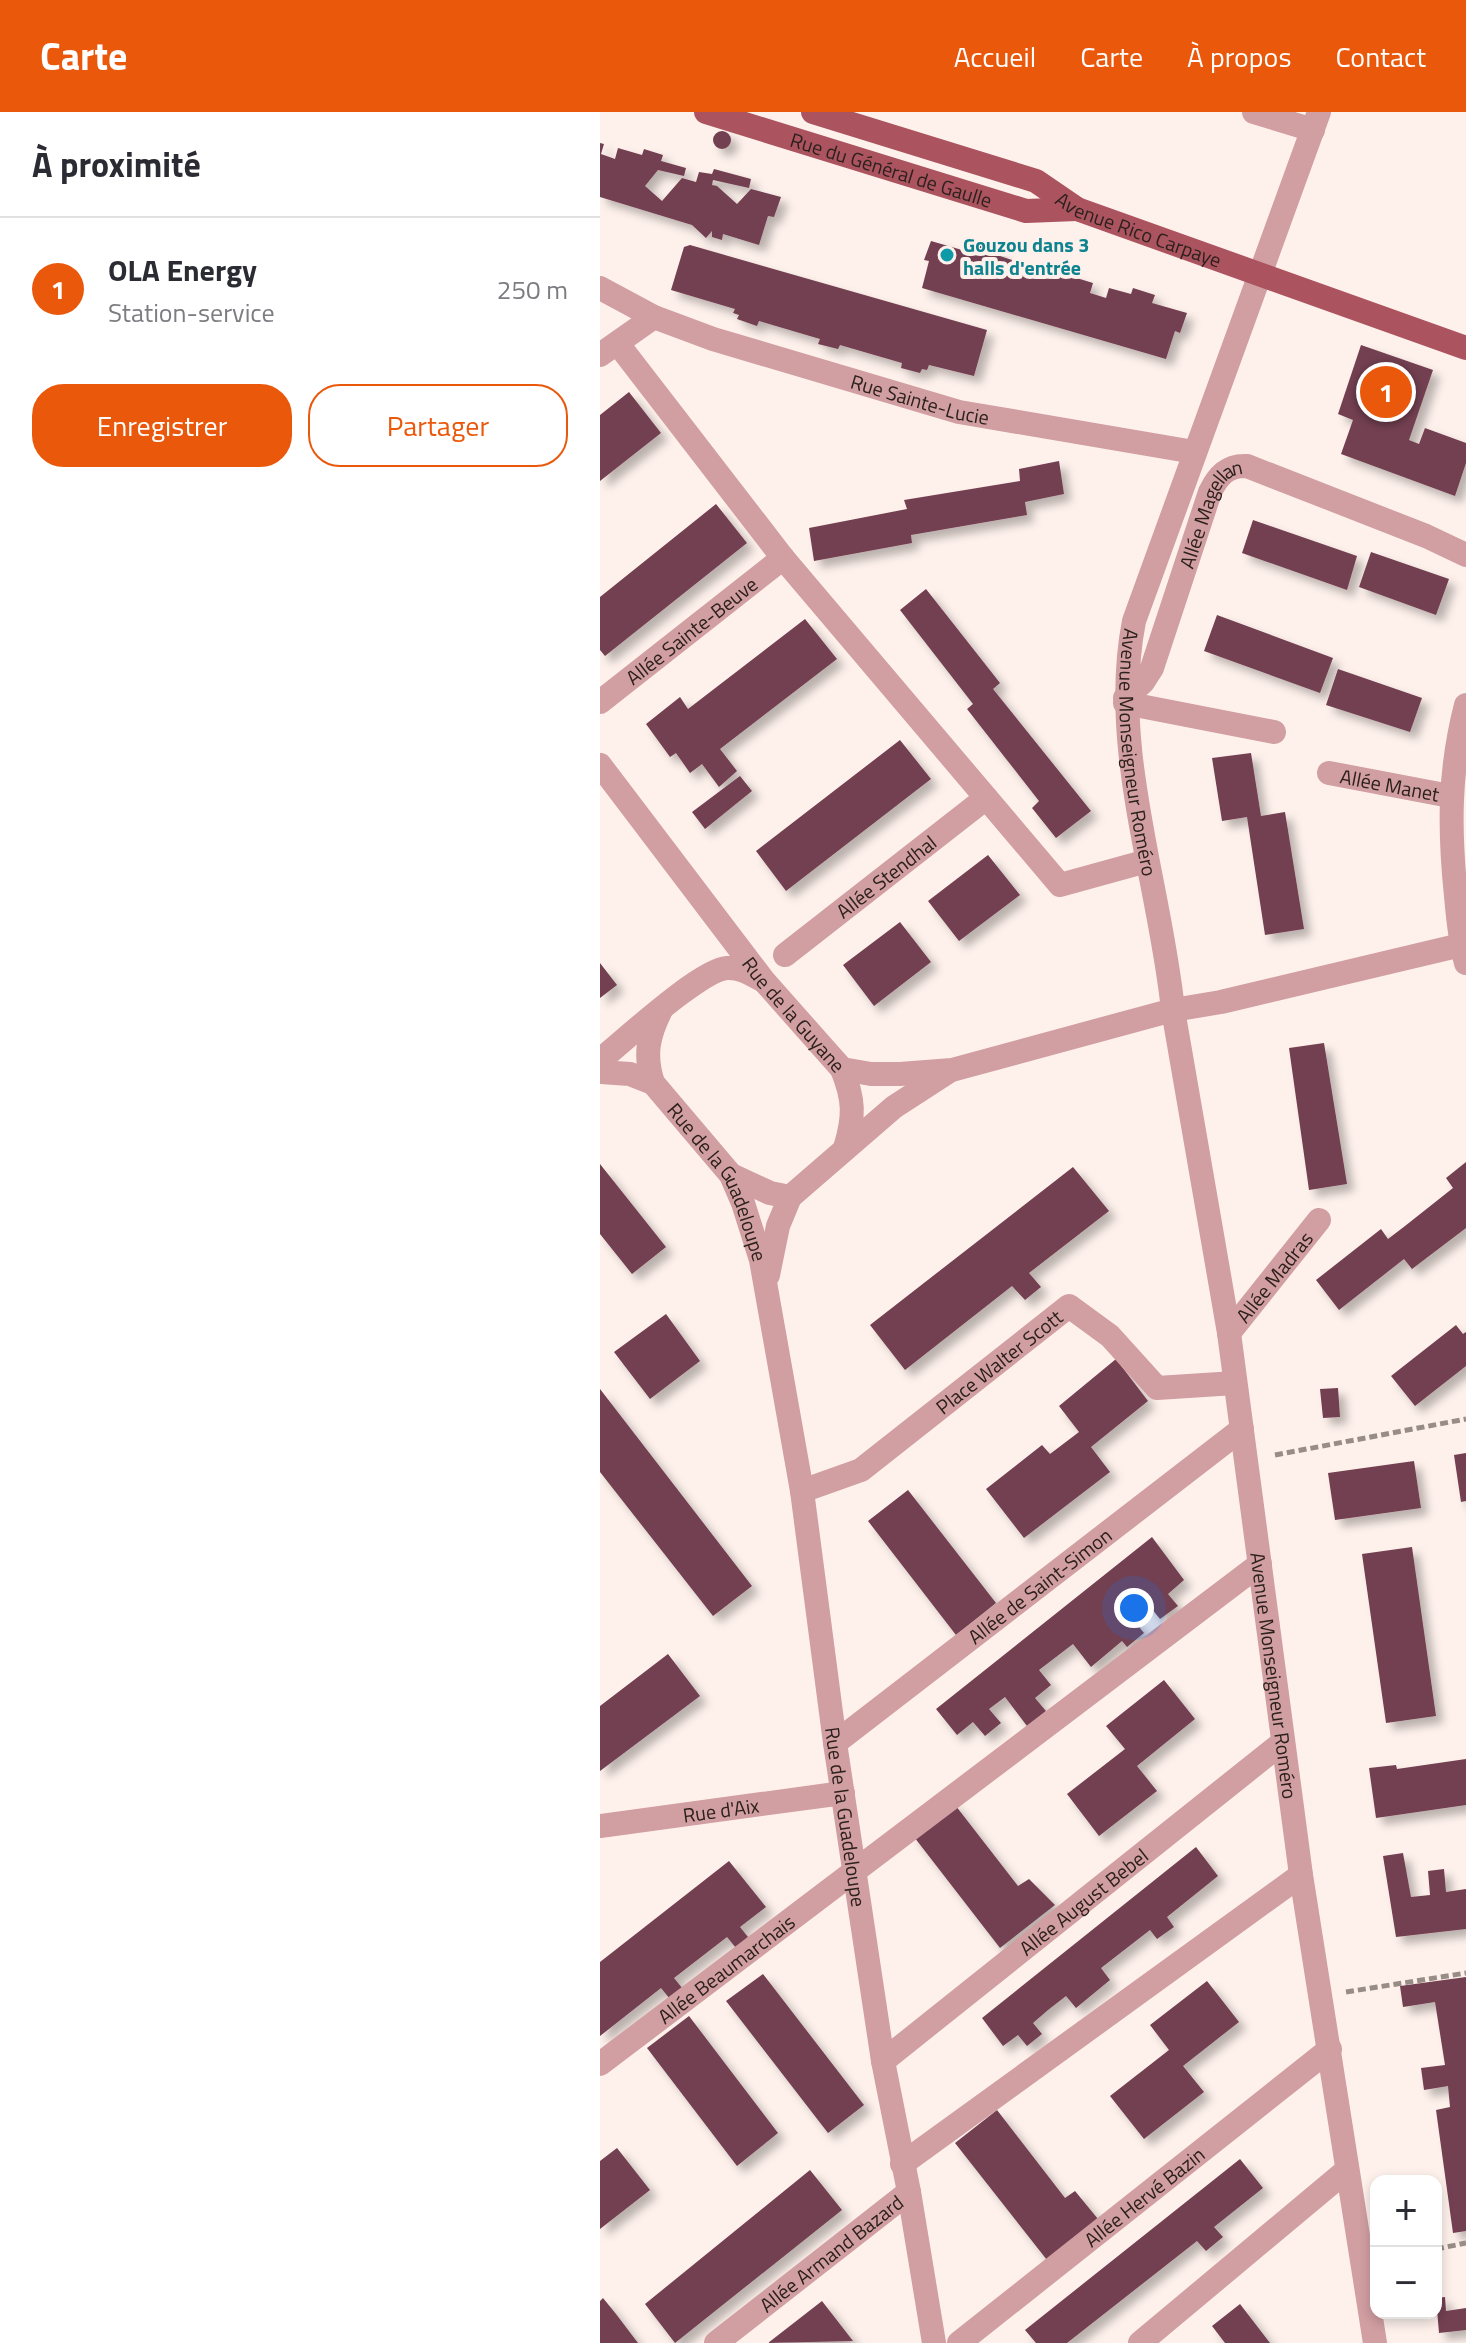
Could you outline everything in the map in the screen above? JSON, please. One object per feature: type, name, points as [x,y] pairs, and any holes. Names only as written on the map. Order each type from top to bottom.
[{"type":"main road","name":"Rue du Général de Gaulle","points":[[706,112],[1026,211],[1077,209]]},
{"type":"main road","name":"Avenue Rico Carpaye","points":[[813,112],[1036,181],[1077,209],[1466,348]]},
{"type":"street","points":[[1254,112],[1316,121]]},
{"type":"street","name":"Avenue Monseigneur Roméro","points":[[1316,121],[1134,621],[1127,653],[1125,701],[1147,861],[1168,964],[1173,1010],[1229,1333],[1301,1875],[1375,2343]]},
{"type":"street","name":"Rue Sainte-Lucie","points":[[600,288],[654,317],[713,339],[959,412],[1194,452]]},
{"type":"street","points":[[654,317],[609,350],[1060,885],[1147,861]]},
{"type":"street","name":"Allée Magellan","points":[[1125,701],[1152,668],[1210,492],[1220,474],[1231,468],[1247,466],[1426,536],[1466,555]]},
{"type":"street","name":"Allée Sainte-Beuve","points":[[600,702],[783,558]]},
{"type":"street","points":[[1125,701],[1274,732]]},
{"type":"street","points":[[1173,1010],[1463,954],[1453,866],[1450,796],[1466,705]]},
{"type":"street","name":"Rue de la Guyane","points":[[600,765],[764,981],[842,1069],[871,1074],[952,1070],[1173,1010]]},
{"type":"street","name":"Allée Manet","points":[[1329,773],[1450,796]]},
{"type":"street","name":"Allée Stendhal","points":[[785,955],[986,798]]},
{"type":"street","points":[[600,1060],[686,989],[715,971],[738,969],[764,981]]},
{"type":"street","points":[[653,1083],[647,1050],[650,1033],[661,1010]]},
{"type":"street","points":[[842,1069],[852,1093],[853,1112],[845,1148]]},
{"type":"street","name":"Rue de la Guadeloupe","points":[[766,1289],[778,1226],[790,1197],[894,1107],[952,1070]]},
{"type":"street","points":[[600,1072],[630,1074],[653,1083]]},
{"type":"street","name":"Rue de la Guadeloupe","points":[[653,1083],[731,1175],[753,1231],[766,1289],[802,1491],[835,1743],[883,2061],[934,2343]]},
{"type":"street","points":[[731,1175],[770,1193],[790,1197]]},
{"type":"street","name":"Allée Madras","points":[[1229,1333],[1319,1220]]},
{"type":"street","name":"Place Walter Scott","points":[[802,1491],[861,1470],[1069,1306],[1110,1336],[1157,1388],[1235,1383]]},
{"type":"street","name":"Allée de Saint-Simon","points":[[835,1743],[1242,1429]]},
{"type":"street","name":"Allée Beaumarchais","points":[[600,2064],[1260,1564]]},
{"type":"street","name":"Allée August Bebel","points":[[883,2061],[1283,1742]]},
{"type":"street","name":"Rue d'Aix","points":[[600,1826],[843,1793]]},
{"type":"street","points":[[902,2164],[1301,1875]]},
{"type":"street","name":"Allée Hervé Bazin","points":[[959,2343],[1330,2049]]},
{"type":"street","points":[[1140,2343],[1347,2170]]},
{"type":"street","name":"Allée Armand Bazard","points":[[716,2343],[909,2192]]},
{"type":"path","points":[[1246,1461],[1466,1419]]},
{"type":"path","points":[[1322,1996],[1466,1973]]},
{"type":"path","points":[[1442,2248],[1466,2243]]},
{"type":"building","points":[[722,131],[731,140],[722,149],[713,140]]},
{"type":"building","points":[[600,143],[604,144],[601,154],[615,159],[618,148],[642,155],[644,149],[663,155],[661,161],[686,168],[684,176],[658,170],[645,186],[662,201],[682,178],[696,182],[699,172],[712,174],[714,169],[751,179],[749,188],[713,180],[712,185],[737,204],[751,189],[781,197],[774,217],[768,216],[759,245],[723,234],[722,240],[712,237],[712,231],[706,238],[692,225],[600,197]]},
{"type":"building","points":[[931,241],[962,250],[965,241],[1001,252],[1000,256],[1012,260],[1008,272],[1021,275],[1024,263],[1050,270],[1052,265],[1072,271],[1070,276],[1093,283],[1090,293],[1106,298],[1109,288],[1131,294],[1133,288],[1155,295],[1152,303],[1187,313],[1180,333],[1175,331],[1166,359],[922,288],[929,261],[924,260]]},
{"type":"building","points":[[690,245],[987,330],[974,376],[929,365],[927,370],[922,369],[920,373],[901,368],[902,363],[840,345],[838,349],[818,344],[820,339],[759,321],[757,326],[737,319],[739,315],[733,313],[735,309],[671,290],[684,247]]},
{"type":"building","points":[[1361,345],[1433,370],[1409,440],[1419,444],[1425,428],[1466,443],[1466,463],[1455,496],[1341,454],[1353,420],[1338,414]]},
{"type":"building","points":[[629,392],[661,433],[600,481],[600,415]]},
{"type":"building","points":[[1059,461],[1064,494],[1025,502],[1027,515],[911,535],[912,543],[814,561],[809,528],[907,509],[904,500],[1020,481],[1019,469]]},
{"type":"building","points":[[716,504],[747,543],[605,656],[600,650],[600,597]]},
{"type":"building","points":[[1253,520],[1357,556],[1347,590],[1242,553]]},
{"type":"building","points":[[1371,552],[1449,579],[1436,615],[1359,587]]},
{"type":"building","points":[[926,589],[1000,683],[993,689],[1091,811],[1056,838],[1032,808],[1039,801],[967,709],[973,704],[900,610]]},
{"type":"building","points":[[1217,615],[1333,658],[1320,693],[1204,651]]},
{"type":"building","points":[[805,619],[837,659],[720,749],[737,771],[719,787],[702,764],[690,773],[676,753],[670,757],[646,724],[680,697],[688,709]]},
{"type":"building","points":[[1338,669],[1422,698],[1410,732],[1326,705]]},
{"type":"building","points":[[900,740],[931,779],[786,891],[756,851]]},
{"type":"building","points":[[1251,753],[1261,816],[1285,812],[1304,929],[1265,935],[1247,817],[1222,821],[1212,758]]},
{"type":"building","points":[[740,776],[752,791],[705,829],[692,812]]},
{"type":"building","points":[[988,855],[1020,895],[959,941],[928,901]]},
{"type":"building","points":[[900,922],[931,962],[874,1006],[843,965]]},
{"type":"building","points":[[600,963],[617,985],[600,998]]},
{"type":"building","points":[[1324,1043],[1347,1184],[1309,1190],[1289,1048]]},
{"type":"building","points":[[1466,1162],[1466,1228],[1412,1269],[1404,1259],[1339,1310],[1316,1280],[1381,1229],[1388,1239],[1405,1226],[1453,1188],[1446,1178]]},
{"type":"building","points":[[600,1164],[666,1247],[632,1274],[600,1234]]},
{"type":"building","points":[[1073,1167],[1109,1211],[1029,1273],[1041,1287],[1025,1300],[1012,1286],[905,1370],[870,1325]]},
{"type":"building","points":[[666,1314],[700,1361],[650,1399],[614,1352]]},
{"type":"building","points":[[1456,1325],[1463,1334],[1466,1332],[1466,1366],[1415,1406],[1391,1376]]},
{"type":"building","points":[[1116,1359],[1148,1401],[1091,1447],[1110,1472],[1024,1538],[986,1489],[1042,1445],[1050,1454],[1079,1432],[1059,1406]]},
{"type":"building","points":[[1338,1388],[1340,1417],[1323,1418],[1320,1389]]},
{"type":"building","points":[[600,1389],[752,1586],[713,1616],[600,1472]]},
{"type":"building","points":[[1466,1453],[1466,1501],[1461,1502],[1454,1455]]},
{"type":"building","points":[[1414,1461],[1421,1508],[1335,1520],[1328,1473]]},
{"type":"building","points":[[908,1490],[996,1603],[956,1635],[868,1521]]},
{"type":"building","points":[[1152,1537],[1184,1580],[1168,1594],[1178,1606],[1160,1619],[1139,1593],[1122,1606],[1144,1633],[1127,1647],[1122,1641],[1091,1667],[1073,1644],[1039,1670],[1051,1685],[1035,1698],[1046,1711],[1027,1726],[1005,1697],[989,1709],[1001,1723],[985,1736],[973,1722],[957,1735],[936,1709]]},
{"type":"building","points":[[1412,1547],[1436,1716],[1386,1723],[1362,1554]]},
{"type":"building","points":[[668,1654],[700,1696],[600,1771],[600,1706]]},
{"type":"building","points":[[1164,1680],[1195,1719],[1137,1766],[1157,1791],[1099,1836],[1067,1794],[1125,1749],[1106,1726]]},
{"type":"building","points":[[1466,1759],[1466,1805],[1376,1818],[1369,1768],[1396,1765],[1397,1769]]},
{"type":"building","points":[[952,1801],[1018,1886],[1029,1879],[1055,1905],[1000,1948],[911,1833]]},
{"type":"building","points":[[1196,1847],[1218,1876],[1167,1917],[1174,1927],[1157,1939],[1150,1930],[1101,1968],[1110,1980],[1076,2008],[1066,1996],[1048,2010],[1033,2023],[1042,2034],[1027,2046],[1018,2035],[1003,2046],[982,2018]]},
{"type":"building","points":[[1403,1853],[1411,1897],[1430,1895],[1428,1871],[1444,1869],[1446,1892],[1466,1889],[1466,1929],[1396,1937],[1383,1856]]},
{"type":"building","points":[[729,1861],[766,1907],[740,1927],[748,1937],[736,1948],[727,1937],[674,1978],[683,1989],[670,1999],[661,1988],[600,2036],[600,1962]]},
{"type":"building","points":[[763,1974],[864,2105],[828,2133],[726,2001]]},
{"type":"building","points":[[1466,1977],[1466,2231],[1453,2233],[1436,2110],[1450,2107],[1448,2086],[1424,2090],[1421,2068],[1445,2065],[1435,2002],[1403,2007],[1400,1986]]},
{"type":"building","points":[[1207,1981],[1239,2022],[1183,2066],[1204,2092],[1144,2139],[1110,2096],[1169,2050],[1150,2025]]},
{"type":"building","points":[[689,2016],[778,2133],[737,2166],[647,2048]]},
{"type":"building","points":[[997,2110],[1065,2198],[1075,2191],[1098,2219],[1047,2260],[955,2143]]},
{"type":"building","points":[[617,2148],[650,2190],[600,2229],[600,2161]]},
{"type":"building","points":[[1240,2159],[1263,2188],[1214,2227],[1223,2237],[1206,2251],[1197,2241],[1067,2343],[1036,2343],[1025,2330]]},
{"type":"building","points":[[810,2170],[842,2210],[675,2343],[645,2304]]},
{"type":"building","points":[[1442,2297],[1445,2297],[1446,2311],[1466,2308],[1466,2330],[1439,2333]]},
{"type":"building","points":[[603,2298],[638,2343],[600,2343],[600,2301]]},
{"type":"building","points":[[822,2301],[853,2341],[768,2343]]},
{"type":"building","points":[[1240,2304],[1270,2343],[1225,2343],[1212,2326]]},
{"type":"place","name":"Gouzou dans 3 halls d'entrée","points":[[947,255]]},
{"type":"place","name":"OLA Energy","points":[[1386,392]]}]
